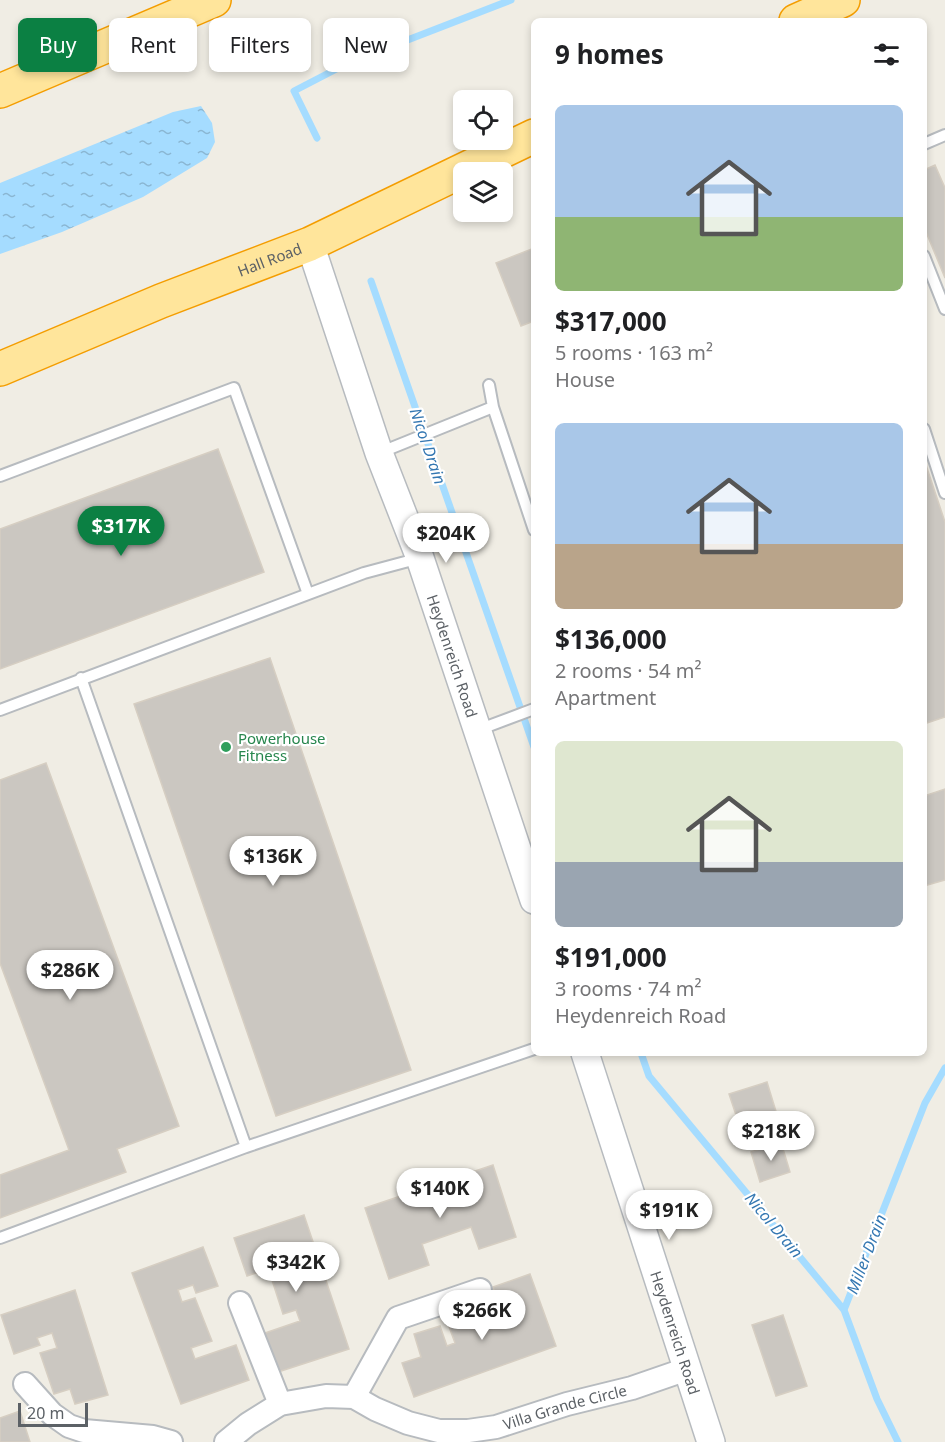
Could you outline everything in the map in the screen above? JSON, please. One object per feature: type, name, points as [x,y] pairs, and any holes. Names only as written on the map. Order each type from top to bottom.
[{"type":"highway","points":[[0,91],[214,0]]},
{"type":"highway","points":[[803,18],[843,0]]},
{"type":"highway","name":"Hall Road","points":[[0,369],[161,301],[310,244],[531,137]]},
{"type":"street","name":"Heydenreich Road","points":[[310,244],[379,453],[420,558],[531,891]]},
{"type":"street","name":"Heydenreich Road","points":[[586,1056],[711,1442]]},
{"type":"street","points":[[354,1397],[398,1318],[480,1290]]},
{"type":"street","points":[[240,1303],[280,1404]]},
{"type":"street","name":"Villa Grande Circle","points":[[226,1442],[248,1424],[280,1404],[326,1396],[354,1397],[439,1436],[496,1427],[567,1404],[632,1388],[687,1369]]},
{"type":"street","points":[[25,1384],[52,1414],[69,1426],[84,1431],[153,1437],[171,1442]]},
{"type":"lane","points":[[927,143],[945,135]]},
{"type":"lane","points":[[927,264],[945,309]]},
{"type":"lane","points":[[489,385],[493,407],[531,521]]},
{"type":"lane","points":[[0,476],[234,388],[308,594]]},
{"type":"lane","points":[[379,453],[493,407]]},
{"type":"lane","points":[[927,438],[945,493]]},
{"type":"lane","points":[[0,710],[364,573],[420,558]]},
{"type":"lane","points":[[81,678],[246,1147]]},
{"type":"lane","points":[[477,730],[531,710]]},
{"type":"lane","points":[[0,1238],[246,1147],[531,1050]]},
{"type":"water","points":[[201,106],[212,123],[215,142],[207,158],[143,197],[62,232],[0,254],[0,183],[173,112]]},
{"type":"building","points":[[935,165],[945,188],[945,278],[927,234],[927,169]]},
{"type":"building","points":[[531,249],[531,322],[521,326],[496,263]]},
{"type":"building","points":[[218,449],[264,572],[0,669],[0,529]]},
{"type":"building","points":[[927,468],[945,522],[945,717],[927,723]]},
{"type":"building","points":[[270,658],[411,1070],[276,1116],[134,704]]},
{"type":"building","points":[[46,763],[179,1126],[117,1149],[126,1172],[0,1218],[0,1175],[69,1150],[0,963],[0,780]]},
{"type":"building","points":[[945,789],[945,880],[927,885],[927,795]]},
{"type":"building","points":[[767,1082],[782,1131],[745,1142],[729,1094]]},
{"type":"building","points":[[781,1142],[790,1172],[760,1182],[751,1152]]},
{"type":"building","points":[[493,1165],[516,1237],[479,1249],[471,1227],[422,1244],[429,1265],[389,1279],[365,1208]]},
{"type":"building","points":[[304,1215],[349,1349],[278,1372],[265,1333],[300,1321],[296,1310],[283,1314],[270,1274],[285,1269],[281,1257],[266,1262],[268,1269],[247,1276],[234,1238]]},
{"type":"building","points":[[203,1247],[218,1286],[196,1293],[193,1285],[178,1290],[182,1302],[195,1298],[212,1341],[191,1348],[195,1359],[236,1345],[249,1380],[181,1404],[132,1273]]},
{"type":"building","points":[[530,1274],[556,1346],[414,1397],[402,1363],[421,1357],[414,1334],[440,1326],[447,1346],[455,1343],[448,1324],[493,1309],[500,1328],[513,1323],[507,1307],[501,1309],[493,1287]]},
{"type":"building","points":[[75,1290],[108,1395],[75,1404],[70,1389],[54,1394],[40,1353],[57,1348],[52,1333],[37,1338],[40,1345],[14,1354],[1,1315]]},
{"type":"building","points":[[783,1315],[807,1386],[776,1396],[752,1325]]},
{"type":"building","points":[[20,1411],[30,1442],[0,1442],[0,1418]]},
{"type":"waterway","points":[[317,138],[294,91],[348,63],[511,0]]},
{"type":"waterway","name":"Nicol Drain","points":[[371,281],[531,738]]},
{"type":"waterway","name":"Nicol Drain","points":[[642,1056],[649,1076],[844,1310],[877,1399],[898,1442]]},
{"type":"waterway","name":"Miller Drain","points":[[844,1310],[925,1103],[945,1068]]},
{"type":"place","name":"Powerhouse Fitness","points":[[226,747]]}]
